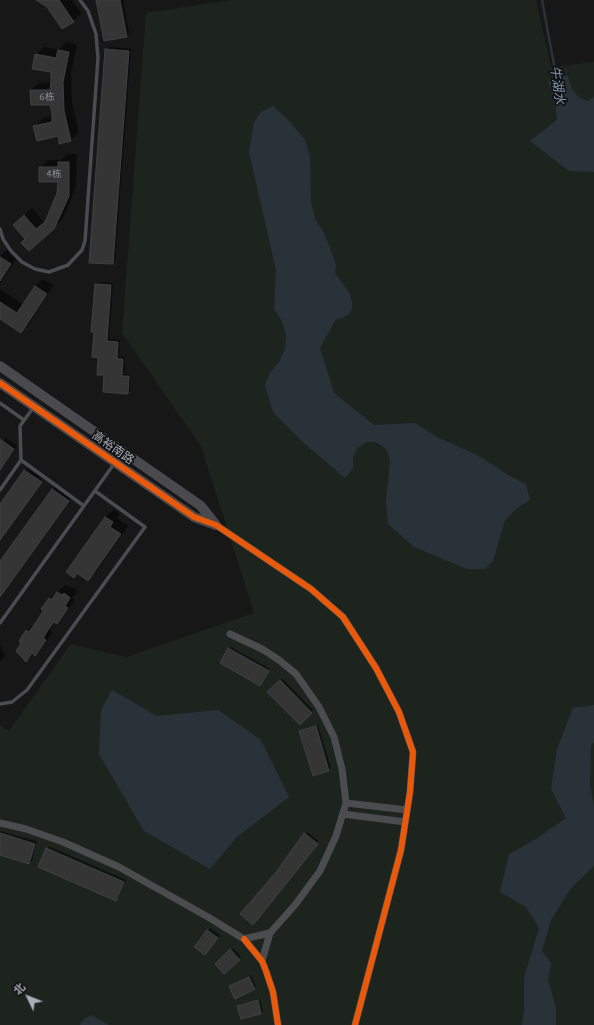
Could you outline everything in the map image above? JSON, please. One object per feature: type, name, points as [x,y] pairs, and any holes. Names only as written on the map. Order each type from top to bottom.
[{"type":"street","name":"高裕南路","points":[[0,366],[201,506],[216,525]]},
{"type":"street","name":"高裕南路","points":[[0,383],[194,517],[216,525]]},
{"type":"street","points":[[216,525],[311,590],[343,617],[376,668],[399,712],[413,752],[401,850],[355,1025]]},
{"type":"street","points":[[230,634],[262,649],[279,660],[296,674],[319,707],[334,737],[342,769],[346,803],[336,836],[320,871],[295,905],[270,933],[262,961]]},
{"type":"street","points":[[346,803],[407,810]]},
{"type":"street","points":[[343,814],[405,822]]},
{"type":"street","points":[[0,823],[26,829],[64,842],[119,867],[208,916],[244,939],[262,961],[273,992],[278,1025]]},
{"type":"street","points":[[244,939],[270,933]]},
{"type":"lane","points":[[0,229],[3,239],[11,252],[22,262],[35,269],[49,272],[68,265],[82,250],[85,240],[98,58],[96,34],[88,11],[80,0]]},
{"type":"lane","points":[[0,403],[24,420]]},
{"type":"lane","points":[[0,490],[21,460],[20,426],[34,406]]},
{"type":"lane","points":[[21,460],[84,506]]},
{"type":"lane","points":[[0,623],[115,463]]},
{"type":"lane","points":[[0,704],[12,702],[27,690],[145,527],[95,491]]},
{"type":"shaded area","points":[[232,0],[536,0],[551,67],[594,62],[594,1025],[0,1025],[0,725],[9,731],[71,644],[126,657],[254,613],[201,446],[122,333],[146,13]]},
{"type":"water","points":[[567,75],[572,89],[579,98],[588,101],[594,97],[594,172],[569,171],[530,141],[557,120],[555,101],[548,81]]},
{"type":"water","points":[[273,106],[290,122],[305,140],[310,156],[311,202],[315,219],[324,233],[331,251],[336,265],[335,273],[350,294],[352,302],[352,309],[348,315],[336,319],[320,348],[334,393],[374,425],[415,423],[437,437],[477,455],[508,475],[526,484],[530,500],[517,508],[505,520],[493,561],[485,569],[467,569],[414,547],[388,524],[386,502],[390,461],[388,452],[383,446],[375,442],[367,442],[357,448],[353,458],[353,468],[345,478],[305,444],[273,412],[265,385],[270,373],[279,362],[285,349],[286,335],[282,321],[274,310],[276,270],[249,152],[254,123],[261,112]]},
{"type":"water","points":[[112,690],[157,716],[218,710],[261,740],[289,797],[237,837],[210,869],[144,831],[99,754],[101,710]]},
{"type":"water","points":[[594,705],[594,742],[591,745],[590,786],[594,806],[594,866],[571,888],[551,920],[542,951],[551,963],[548,980],[556,1008],[556,1025],[522,1025],[524,1011],[524,978],[539,928],[526,907],[500,892],[509,854],[533,841],[566,818],[551,789],[557,749],[573,708]]},
{"type":"water","points":[[92,1015],[108,1025],[80,1025],[84,1019]]},
{"type":"building","points":[[36,0],[59,0],[74,22],[62,29],[47,7]]},
{"type":"building","points":[[96,0],[120,0],[127,37],[104,41]]},
{"type":"building","points":[[105,49],[129,51],[113,264],[89,263]]},
{"type":"building","points":[[58,50],[69,52],[63,82],[64,111],[71,141],[59,144],[58,136],[37,141],[33,126],[52,122],[52,113],[50,105],[31,105],[30,90],[50,90],[51,72],[32,69],[35,54],[56,58]]},
{"type":"building","points":[[58,162],[69,162],[69,196],[54,229],[29,251],[21,243],[25,239],[13,225],[24,215],[36,229],[45,222],[57,193],[58,182],[39,182],[39,167],[58,167]]},
{"type":"building","points":[[0,257],[11,264],[0,281]]},
{"type":"building","points":[[95,284],[111,285],[107,341],[118,342],[117,359],[123,359],[122,376],[129,376],[128,394],[103,392],[104,375],[97,375],[98,358],[92,357],[94,332],[91,332]]},
{"type":"building","points":[[35,286],[47,294],[21,333],[0,319],[0,302],[17,313]]},
{"type":"building","points":[[0,439],[14,449],[0,470]]},
{"type":"building","points":[[24,470],[42,482],[0,540],[0,504]]},
{"type":"building","points":[[52,489],[69,501],[0,597],[0,561]]},
{"type":"building","points":[[105,517],[113,522],[110,527],[121,534],[88,581],[77,573],[74,578],[66,572]]},
{"type":"building","points":[[57,592],[62,595],[64,593],[70,598],[65,606],[68,608],[57,624],[54,622],[48,630],[43,638],[46,640],[35,656],[32,653],[26,662],[16,651],[21,643],[19,641],[26,630],[29,632],[43,611],[41,609],[49,598],[51,600]]},
{"type":"building","points":[[228,648],[269,671],[260,686],[220,663]]},
{"type":"building","points":[[280,680],[312,713],[300,725],[267,692]]},
{"type":"building","points":[[316,726],[329,771],[313,776],[299,731]]},
{"type":"building","points":[[0,833],[35,844],[29,864],[0,855]]},
{"type":"building","points":[[304,833],[318,844],[253,925],[240,914],[277,871]]},
{"type":"building","points":[[46,848],[124,882],[116,901],[38,867]]},
{"type":"building","points":[[207,930],[218,938],[205,955],[194,947]]},
{"type":"building","points":[[230,949],[240,960],[224,974],[215,964]]},
{"type":"building","points":[[249,977],[255,989],[235,999],[229,986]]},
{"type":"building","points":[[258,1000],[261,1014],[241,1019],[237,1006]]},
{"type":"waterway","name":"牛湖水","points":[[542,0],[557,81]]},
{"type":"cycle path","points":[[0,383],[194,517],[216,525],[311,589],[343,617],[376,668],[399,712],[413,752],[410,792],[401,850],[355,1025]]},
{"type":"cycle path","points":[[244,939],[262,961],[266,971],[273,992],[278,1025]]}]
